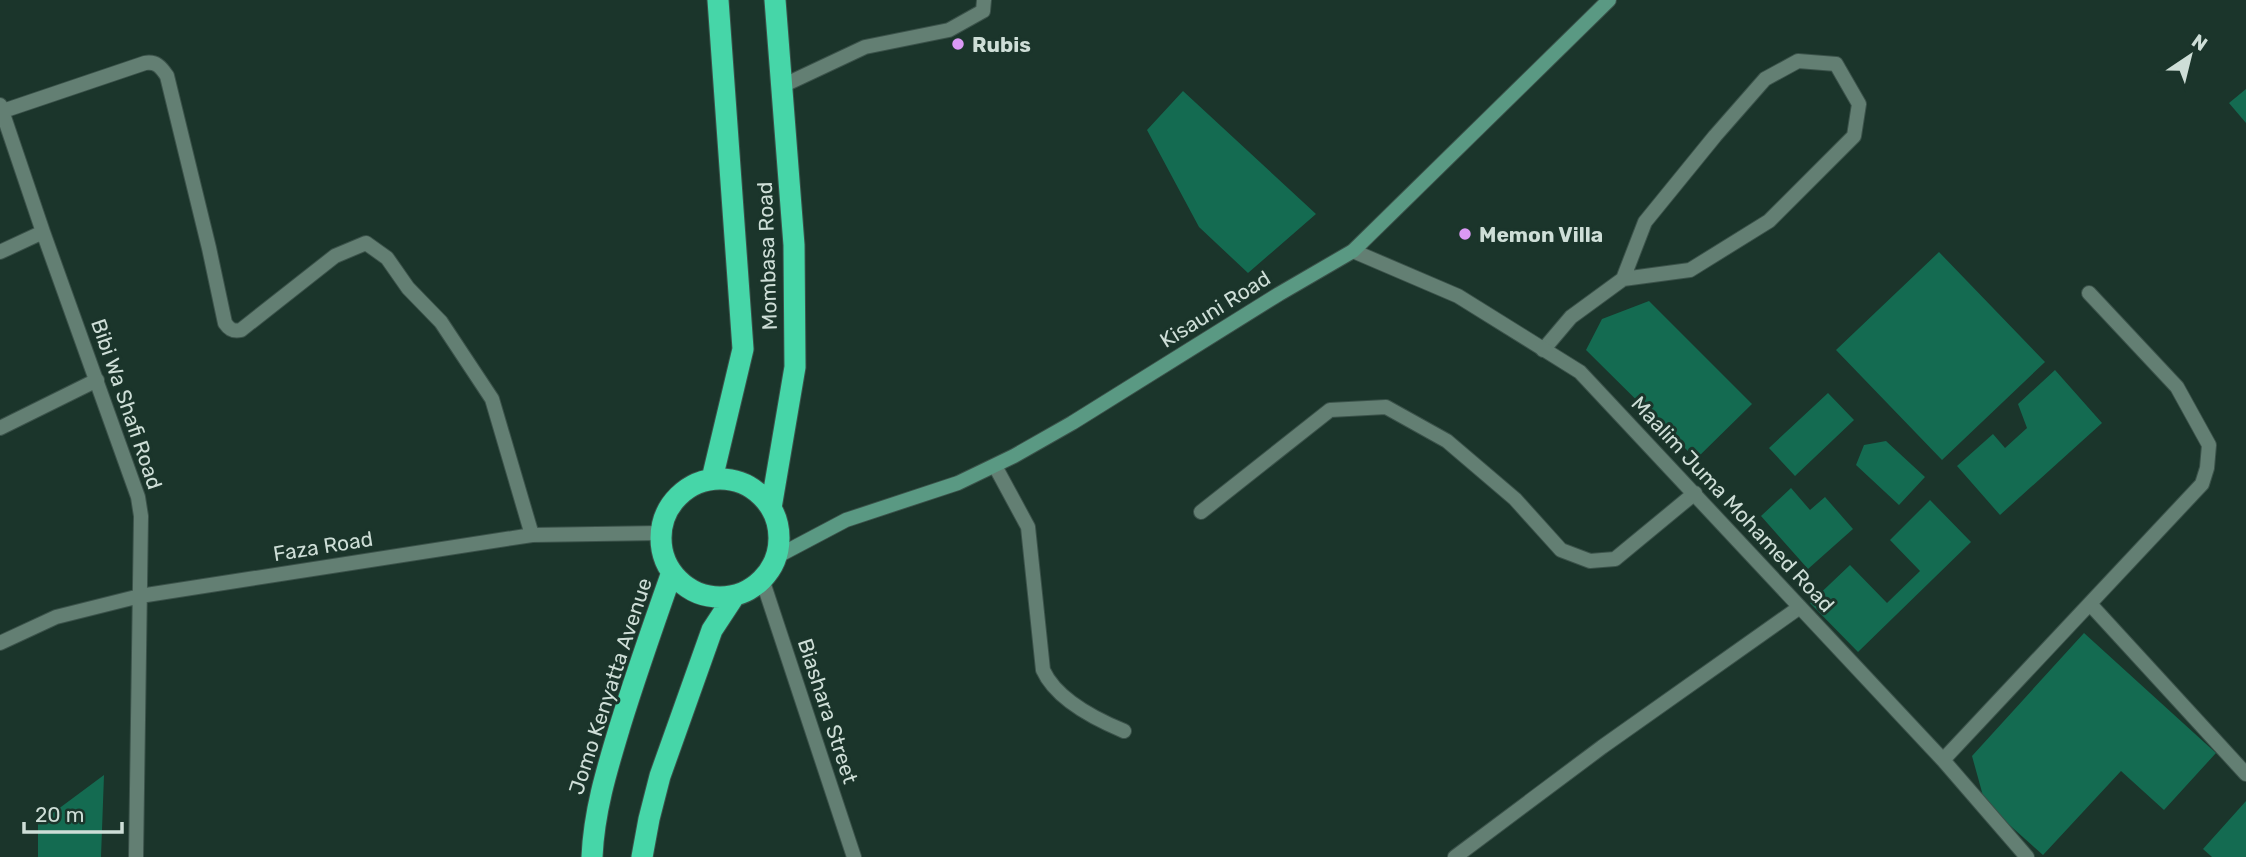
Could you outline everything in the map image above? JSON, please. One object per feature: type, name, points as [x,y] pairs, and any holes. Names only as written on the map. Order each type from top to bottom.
[{"type":"highway","name":"Mombasa Road","points":[[712,479],[743,349],[718,0]]},
{"type":"highway","name":"Mombasa Road","points":[[771,509],[795,366],[794,245],[775,0]]},
{"type":"highway","points":[[642,857],[660,776],[712,630],[735,595],[750,589],[762,579],[776,557],[778,532],[771,509],[760,495],[746,485],[730,480],[712,479],[693,485],[677,497],[666,514],[661,533]]},
{"type":"highway","name":"Jomo Kenyatta Avenue","points":[[661,533],[666,560],[672,572],[690,589],[712,596],[735,595]]},
{"type":"highway","name":"Jomo Kenyatta Avenue","points":[[592,857],[594,822],[602,784],[633,683],[672,572]]},
{"type":"street","points":[[782,86],[865,47],[948,30],[983,11],[984,0]]},
{"type":"street","name":"Kisauni Road","points":[[776,557],[846,520],[958,483],[995,466],[1072,423],[1279,293],[1353,251],[1609,0]]},
{"type":"street","points":[[1543,350],[1572,317],[1623,279],[1690,270],[1779,212],[1854,136],[1859,104],[1836,64],[1798,61],[1765,79],[1645,222],[1623,279]]},
{"type":"street","points":[[1,107],[145,63],[151,62],[160,66],[167,76],[228,328],[233,331],[241,330],[335,256],[366,243],[387,258],[408,288],[441,322],[492,399],[532,534]]},
{"type":"street","name":"Bibi Wa Shafi Road","points":[[1,107],[6,139],[43,232],[138,497],[141,516],[136,857]]},
{"type":"street","points":[[0,252],[43,232]]},
{"type":"street","name":"Maalim Juma Mohamed Road","points":[[1353,251],[1458,296],[1580,372],[1942,760],[2027,857]]},
{"type":"street","points":[[1942,760],[2202,484],[2207,468],[2208,445],[2178,387],[2089,293]]},
{"type":"street","points":[[0,428],[97,380]]},
{"type":"street","points":[[1201,512],[1329,410],[1385,407],[1447,441],[1515,499],[1561,550],[1590,561],[1615,559],[1695,493]]},
{"type":"street","points":[[995,466],[1028,527],[1043,670],[1046,677],[1056,690],[1082,709],[1124,731]]},
{"type":"street","name":"Faza Road","points":[[0,643],[56,617],[140,596],[532,534],[661,533]]},
{"type":"street","name":"Biashara Street","points":[[762,579],[854,857]]},
{"type":"street","points":[[2090,604],[2246,774]]},
{"type":"street","points":[[1455,857],[1602,747],[1800,607]]},
{"type":"building","points":[[2246,89],[2246,123],[2229,103]]},
{"type":"building","points":[[1183,91],[1316,214],[1248,273],[1199,227],[1147,130]]},
{"type":"building","points":[[1939,252],[2045,362],[1942,460],[1836,350]]},
{"type":"building","points":[[1649,301],[1752,404],[1696,459],[1586,350],[1602,319]]},
{"type":"building","points":[[2055,370],[2102,423],[2000,515],[1957,466],[1993,434],[2005,448],[2027,428],[2018,404]]},
{"type":"building","points":[[1828,393],[1854,420],[1795,476],[1769,448]]},
{"type":"building","points":[[1886,441],[1925,477],[1899,505],[1856,465],[1864,445]]},
{"type":"building","points":[[1791,488],[1810,510],[1825,497],[1853,529],[1808,569],[1761,516]]},
{"type":"building","points":[[1930,500],[1971,542],[1858,652],[1810,603],[1850,565],[1887,603],[1920,571],[1890,540]]},
{"type":"building","points":[[2084,633],[2216,753],[2164,810],[2121,771],[2043,855],[1985,803],[1972,756]]},
{"type":"building","points":[[104,775],[101,857],[38,857],[38,824]]},
{"type":"building","points":[[2246,801],[2246,857],[2212,857],[2203,849]]},
{"type":"place","name":"Rubis","points":[[958,44]]},
{"type":"place","name":"Memon Villa","points":[[1465,234]]}]
